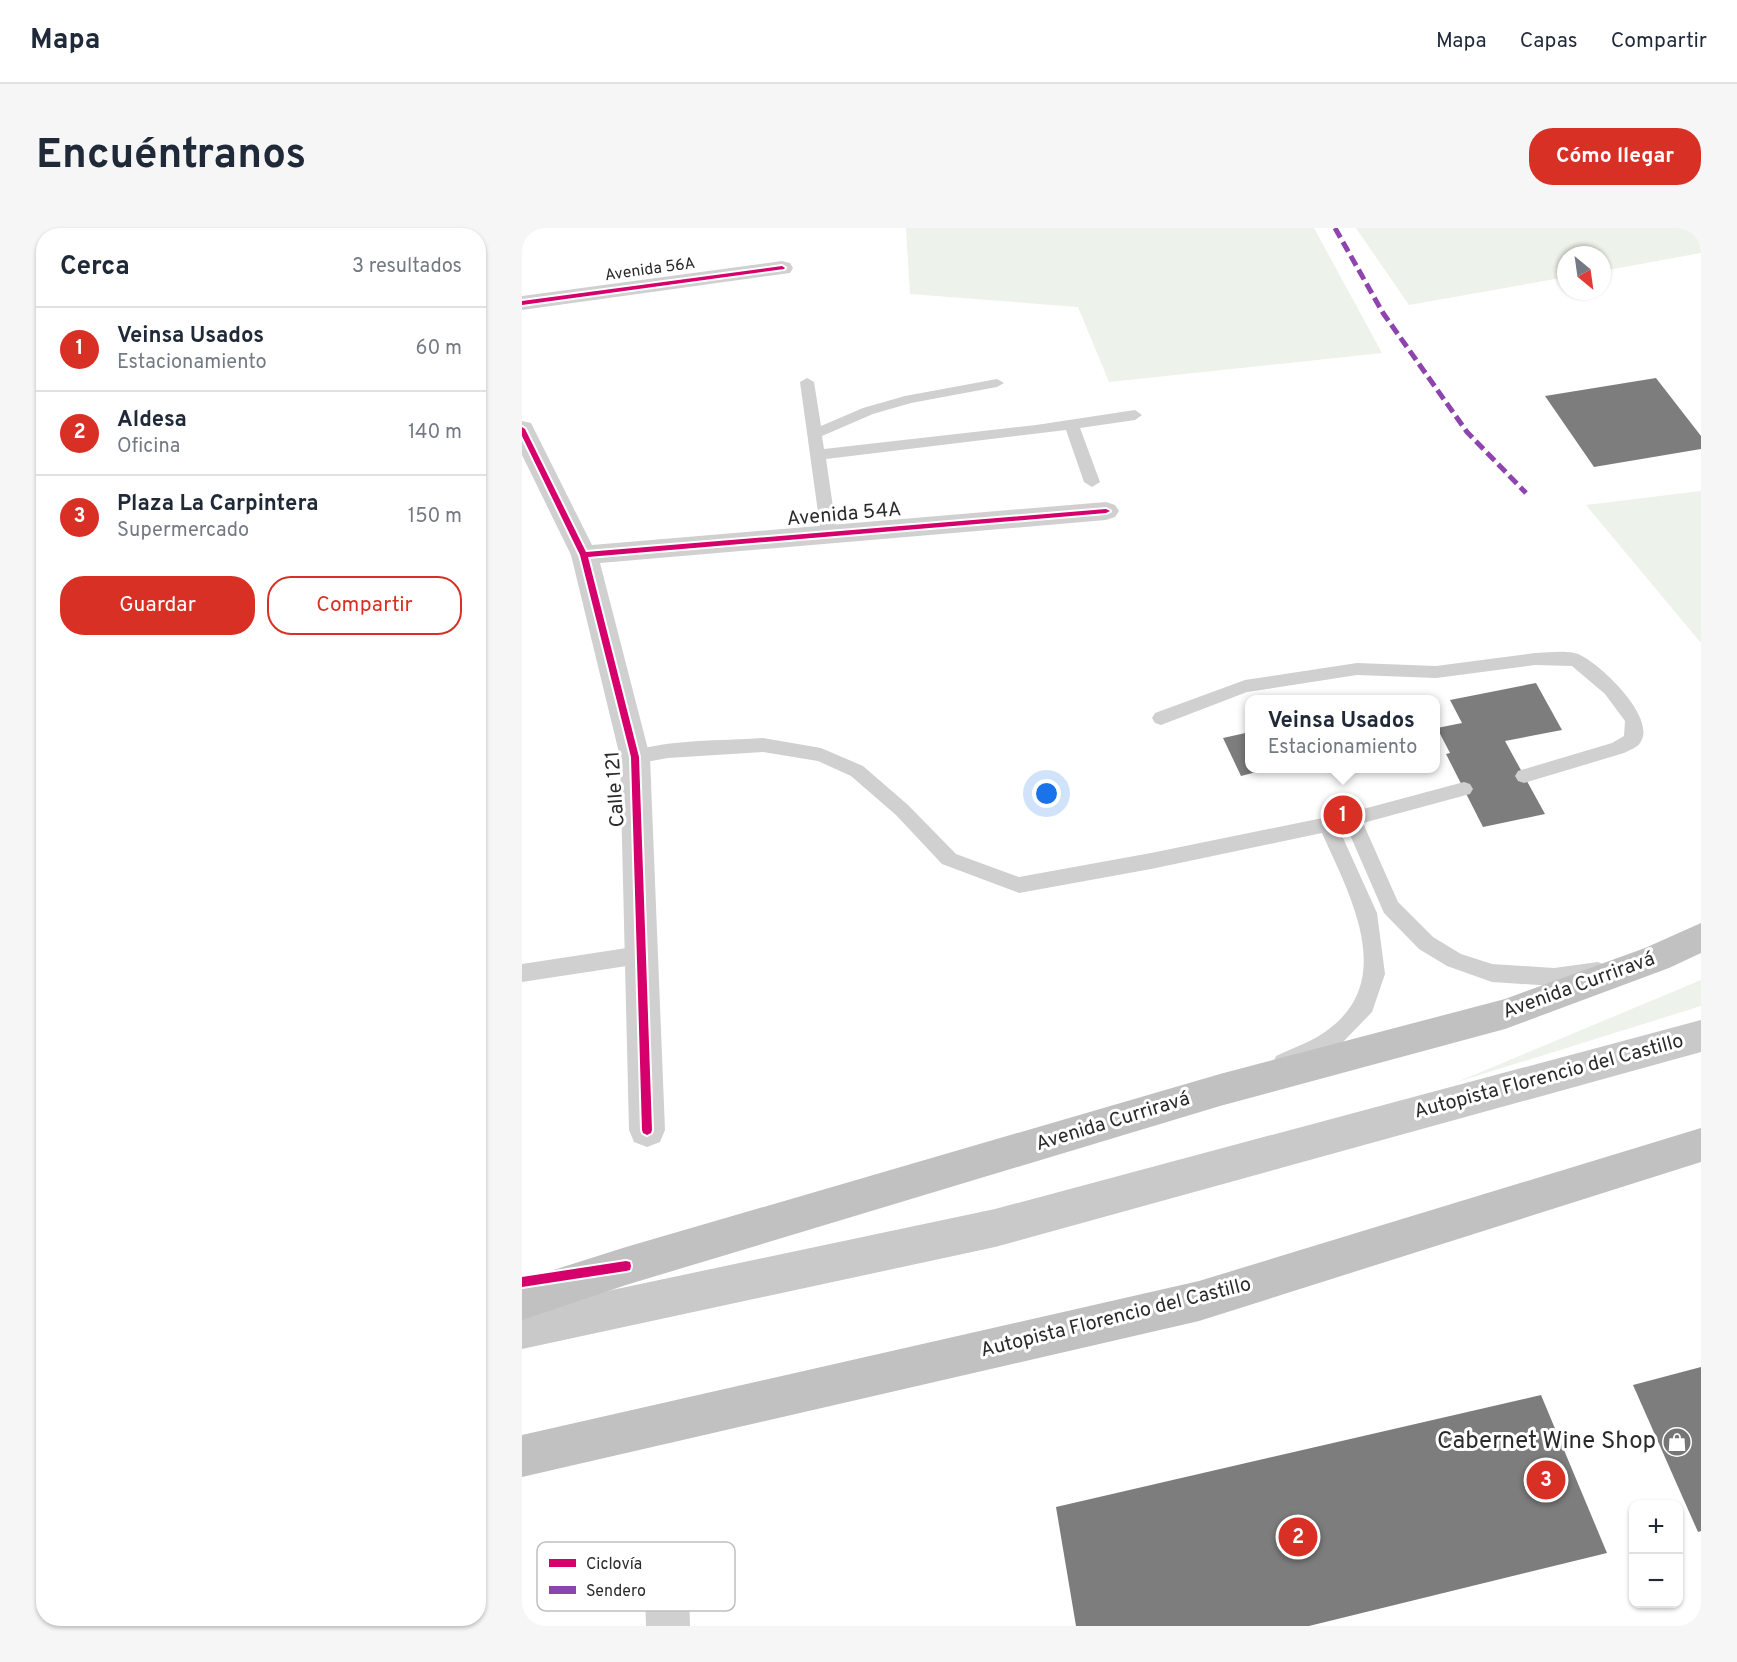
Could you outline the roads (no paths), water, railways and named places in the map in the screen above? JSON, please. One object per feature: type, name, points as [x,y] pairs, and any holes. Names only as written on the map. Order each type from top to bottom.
[{"type":"highway","name":"Avenida Curriravá","points":[[522,1300],[649,1259],[1220,1090],[1505,1014],[1657,958],[1701,937]]},
{"type":"highway","name":"Autopista Florencio del Castillo","points":[[522,1456],[1199,1301],[1701,1145]]},
{"type":"main road","name":"Autopista Florencio del Castillo","points":[[522,1329],[995,1228],[1701,1035]]},
{"type":"street","name":"Avenida 56A","points":[[522,303],[782,268]]},
{"type":"street","name":"Calle 121","points":[[522,431],[584,555],[634,757],[647,1130]]},
{"type":"street","name":"Avenida 54A","points":[[584,555],[1106,511]]},
{"type":"lane","points":[[807,382],[829,534]]},
{"type":"lane","points":[[814,434],[868,411],[910,399],[997,383]]},
{"type":"lane","points":[[817,455],[1072,425],[1135,415]]},
{"type":"lane","points":[[1072,425],[1092,482]]},
{"type":"lane","points":[[1161,718],[1245,686],[1357,669],[1436,672],[1536,659],[1576,660],[1611,689],[1634,720],[1633,740],[1618,748],[1524,776]]},
{"type":"lane","points":[[634,757],[668,751],[763,745],[821,755],[857,771],[902,810],[949,859],[1019,885],[1069,877],[1352,819],[1464,789]]},
{"type":"lane","points":[[1352,819],[1391,907],[1426,943],[1454,960],[1492,973],[1554,978],[1617,968],[1657,958]]},
{"type":"lane","points":[[1220,1090],[1289,1060],[1336,1036],[1365,1006],[1375,974],[1367,913],[1328,824]]},
{"type":"lane","points":[[522,973],[640,955]]},
{"type":"place","name":"Veinsa Usados","points":[[1343,815]]},
{"type":"place","name":"Cabernet Wine Shop","points":[[1677,1442]]},
{"type":"place","name":"Plaza La Carpintera","points":[[1546,1480]]},
{"type":"place","name":"Aldesa","points":[[1298,1537]]}]
